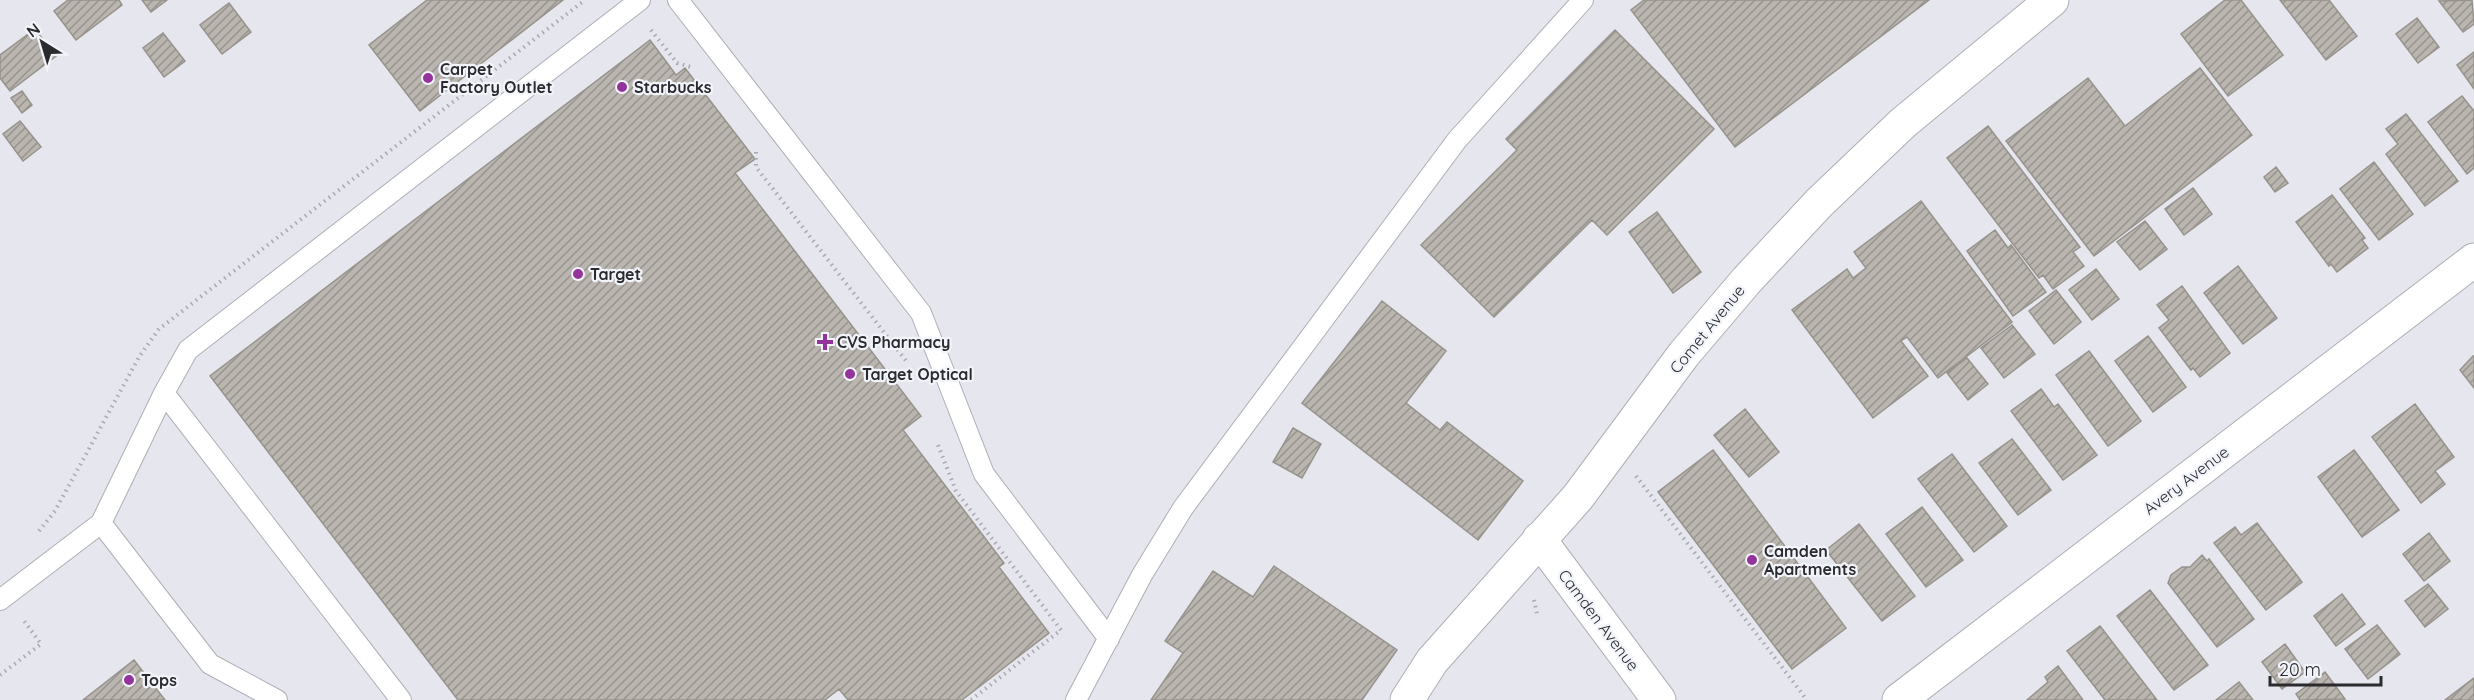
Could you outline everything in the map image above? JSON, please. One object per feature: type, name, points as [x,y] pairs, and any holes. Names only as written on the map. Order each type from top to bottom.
[{"type":"street","name":"Comet Avenue","points":[[1407,700],[1432,661],[1578,497],[1684,354],[1747,280],[1819,203],[1904,123],[2052,0]]},
{"type":"street","name":"Avery Avenue","points":[[1899,700],[2474,260]]},
{"type":"street","name":"Camden Avenue","points":[[1539,539],[1659,700]]},
{"type":"lane","points":[[0,600],[101,523],[164,393],[188,350],[640,0]]},
{"type":"lane","points":[[678,0],[921,313],[984,474],[1109,639]]},
{"type":"lane","points":[[1076,700],[1182,508],[1456,140],[1582,0]]},
{"type":"lane","points":[[164,393],[400,700]]},
{"type":"lane","points":[[101,523],[210,664],[277,700]]},
{"type":"path","points":[[646,34],[651,30],[677,63],[689,65],[696,74]]},
{"type":"path","points":[[751,146],[758,155],[756,167],[887,334],[906,360],[910,371]]},
{"type":"path","points":[[887,334],[892,331]]},
{"type":"path","points":[[935,437],[956,491],[1061,630],[970,700]]},
{"type":"path","points":[[1628,467],[1807,700]]},
{"type":"path","points":[[1534,598],[1537,614]]},
{"type":"path","points":[[0,675],[41,644],[21,618]]},
{"type":"building","points":[[68,0],[119,0],[122,5],[76,40],[54,11]]},
{"type":"building","points":[[142,0],[167,0],[151,12]]},
{"type":"building","name":"Carpet Factory Outlet","points":[[427,0],[563,0],[420,111],[369,45]]},
{"type":"building","points":[[1644,0],[1929,0],[1735,147],[1631,10]]},
{"type":"building","points":[[2225,0],[2241,0],[2283,55],[2228,96],[2181,34]]},
{"type":"building","points":[[2280,0],[2329,0],[2357,36],[2326,60]]},
{"type":"building","points":[[2472,0],[2474,24],[2463,32],[2439,1]]},
{"type":"building","points":[[229,3],[251,32],[222,54],[200,25]]},
{"type":"building","points":[[2417,18],[2439,47],[2418,63],[2396,34]]},
{"type":"building","points":[[35,29],[56,56],[10,91],[0,78],[0,55]]},
{"type":"building","points":[[1615,30],[1714,129],[1607,235],[1592,220],[1494,317],[1421,245],[1517,150],[1506,139]]},
{"type":"building","points":[[163,33],[185,61],[164,77],[143,48]]},
{"type":"building","name":"Target","points":[[650,40],[676,75],[685,68],[755,159],[735,173],[921,416],[903,430],[1004,563],[999,567],[1049,633],[962,700],[848,700],[839,689],[825,700],[458,700],[210,376]]},
{"type":"building","points":[[2474,52],[2474,89],[2457,65]]},
{"type":"building","points":[[2200,68],[2252,135],[2094,256],[2006,141],[2088,78],[2125,126]]},
{"type":"building","points":[[22,91],[32,105],[22,113],[11,98]]},
{"type":"building","points":[[2462,96],[2474,111],[2474,168],[2467,174],[2428,122]]},
{"type":"building","points":[[2406,114],[2458,181],[2425,206],[2386,154],[2398,144],[2386,129]]},
{"type":"building","points":[[20,121],[41,147],[23,161],[3,134]]},
{"type":"building","points":[[1988,126],[2080,247],[2073,252],[2084,266],[2053,289],[2043,275],[2039,278],[1947,158]]},
{"type":"building","points":[[2374,162],[2413,214],[2379,240],[2340,189]]},
{"type":"building","points":[[2276,167],[2288,183],[2275,192],[2264,177]]},
{"type":"building","points":[[2193,188],[2212,214],[2184,235],[2165,209]]},
{"type":"building","points":[[2332,195],[2365,238],[2362,240],[2368,248],[2337,272],[2331,264],[2329,266],[2296,222]]},
{"type":"building","points":[[1921,201],[2012,322],[1938,378],[1907,337],[1901,341],[1928,376],[1873,418],[1792,310],[1847,269],[1853,278],[1866,268],[1854,252]]},
{"type":"building","points":[[1657,212],[1701,272],[1673,293],[1629,232]]},
{"type":"building","points":[[2145,221],[2167,249],[2140,270],[2117,242]]},
{"type":"building","points":[[1995,230],[2008,248],[2011,245],[2046,292],[2013,316],[1967,251]]},
{"type":"building","points":[[2238,266],[2277,318],[2243,344],[2204,293]]},
{"type":"building","points":[[2096,269],[2119,299],[2092,320],[2069,290]]},
{"type":"building","points":[[2182,286],[2230,353],[2200,377],[2193,368],[2191,370],[2159,328],[2169,320],[2157,305]]},
{"type":"building","points":[[2056,290],[2081,322],[2054,344],[2029,311]]},
{"type":"building","points":[[1382,301],[1446,351],[1406,403],[1440,430],[1447,422],[1523,481],[1478,540],[1302,403]]},
{"type":"building","points":[[2012,325],[2035,354],[2004,378],[1981,348]]},
{"type":"building","points":[[2148,336],[2186,387],[2153,412],[2115,361]]},
{"type":"building","points":[[2089,351],[2141,421],[2108,446],[2056,375]]},
{"type":"building","points":[[2474,356],[2474,388],[2460,370]]},
{"type":"building","points":[[1967,358],[1988,384],[1968,400],[1947,373]]},
{"type":"building","points":[[2041,389],[2054,407],[2058,404],[2097,455],[2063,480],[2011,411]]},
{"type":"building","points":[[2415,404],[2454,457],[2435,471],[2445,484],[2421,503],[2372,437]]},
{"type":"building","points":[[1745,409],[1779,452],[1749,477],[1714,435]]},
{"type":"building","points":[[1293,428],[1321,444],[1302,478],[1273,462]]},
{"type":"building","points":[[2012,439],[2051,490],[2018,515],[1979,463]]},
{"type":"building","name":"Camden Apartments","points":[[1713,450],[1846,628],[1792,669],[1658,492]]},
{"type":"building","points":[[2354,450],[2399,510],[2362,537],[2318,477]]},
{"type":"building","points":[[1952,454],[2007,526],[1974,552],[1918,479]]},
{"type":"building","points":[[1922,507],[1963,560],[1926,587],[1886,534]]},
{"type":"building","points":[[2257,523],[2302,582],[2266,610],[2214,543],[2235,527],[2241,535]]},
{"type":"building","points":[[1859,524],[1915,596],[1882,621],[1826,550]]},
{"type":"building","points":[[2429,533],[2450,561],[2424,581],[2403,554]]},
{"type":"building","points":[[2202,555],[2207,561],[2209,559],[2254,619],[2217,647],[2168,583],[2171,575],[2182,567],[2190,567]]},
{"type":"building","points":[[1274,566],[1397,650],[1362,700],[1151,700],[1183,653],[1165,641],[1213,571],[1253,597]]},
{"type":"building","points":[[2428,584],[2448,609],[2425,627],[2405,601]]},
{"type":"building","points":[[2150,590],[2208,665],[2174,690],[2117,616]]},
{"type":"building","points":[[2342,594],[2365,624],[2336,646],[2314,616]]},
{"type":"building","points":[[2377,625],[2400,654],[2368,679],[2345,649]]},
{"type":"building","points":[[2100,626],[2157,700],[2105,700],[2067,651]]},
{"type":"building","points":[[2285,644],[2305,672],[2282,689],[2262,662]]},
{"type":"building","name":"Tops","points":[[134,660],[165,700],[83,700]]},
{"type":"building","points":[[2058,666],[2083,700],[2027,700],[2048,682],[2045,677]]},
{"type":"building","points":[[2325,672],[2345,699],[2300,700],[2296,694]]},
{"type":"building","points":[[2474,678],[2474,700],[2445,700]]},
{"type":"building","points":[[2239,682],[2253,700],[2216,700]]},
{"type":"place","name":"Carpet Factory Outlet","points":[[428,78]]},
{"type":"place","name":"Starbucks","points":[[622,87]]},
{"type":"place","name":"Target","points":[[578,274]]},
{"type":"place","name":"CVS Pharmacy","points":[[825,342]]},
{"type":"place","name":"Target Optical","points":[[850,374]]},
{"type":"place","name":"Camden Apartments","points":[[1752,560]]},
{"type":"place","name":"Tops","points":[[129,680]]}]
